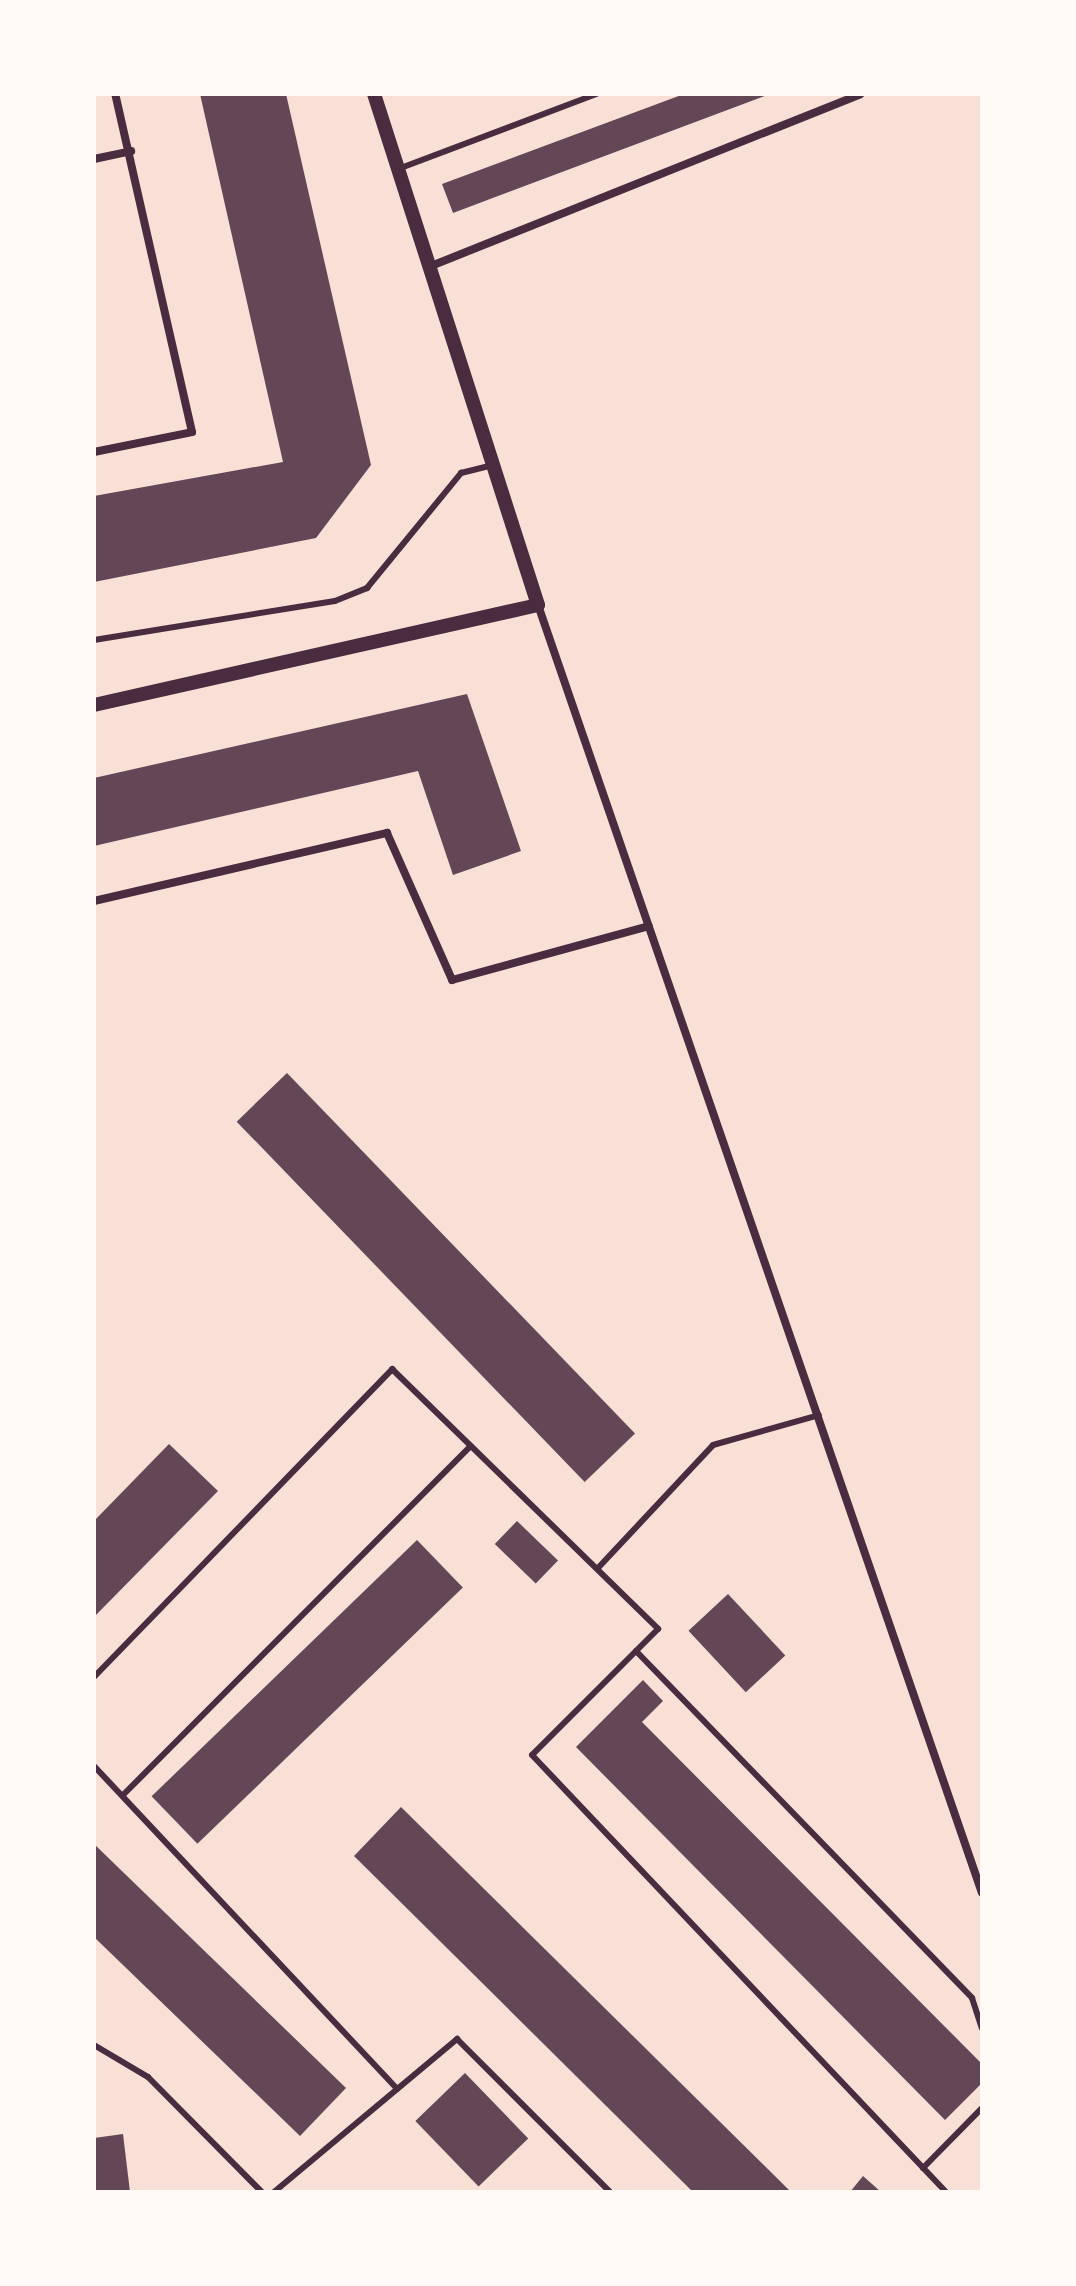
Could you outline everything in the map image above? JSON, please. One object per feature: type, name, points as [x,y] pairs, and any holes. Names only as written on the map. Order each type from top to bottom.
[{"type":"street","points":[[94,452],[192,432],[131,151],[115,94]]},
{"type":"street","points":[[374,94],[538,605],[982,1893]]},
{"type":"street","points":[[431,266],[860,94]]},
{"type":"street","points":[[94,159],[131,151]]},
{"type":"street","points":[[94,705],[538,605]]},
{"type":"street","points":[[94,901],[387,833],[452,980],[649,926]]},
{"type":"lane","points":[[398,169],[596,94]]},
{"type":"lane","points":[[94,640],[335,601],[367,588],[461,473],[494,465]]},
{"type":"lane","points":[[94,1677],[392,1369],[658,1629],[532,1755],[946,2192]]},
{"type":"lane","points":[[598,1568],[713,1445],[819,1415]]},
{"type":"lane","points":[[124,1794],[471,1446]]},
{"type":"lane","points":[[636,1651],[972,1998],[982,2028]]},
{"type":"lane","points":[[94,1766],[124,1794],[397,2089]]},
{"type":"lane","points":[[274,2192],[457,2039],[610,2192]]},
{"type":"lane","points":[[94,2045],[148,2077],[262,2192]]},
{"type":"lane","points":[[923,2168],[982,2108]]},
{"type":"building","points":[[200,94],[286,94],[371,465],[316,538],[94,582],[94,496],[283,462]]},
{"type":"building","points":[[684,94],[770,94],[453,213],[442,184]]},
{"type":"building","points":[[467,694],[521,851],[453,875],[418,771],[94,846],[94,778]]},
{"type":"building","points":[[287,1073],[635,1433],[585,1482],[237,1122]]},
{"type":"building","points":[[169,1444],[218,1491],[94,1617],[94,1521]]},
{"type":"building","points":[[517,1521],[558,1561],[536,1584],[495,1544]]},
{"type":"building","points":[[417,1540],[463,1587],[197,1844],[152,1796]]},
{"type":"building","points":[[728,1594],[785,1655],[746,1692],[689,1631]]},
{"type":"building","points":[[643,1680],[663,1701],[642,1722],[982,2064],[982,2083],[945,2120],[576,1747]]},
{"type":"building","points":[[401,1807],[791,2192],[693,2192],[354,1856]]},
{"type":"building","points":[[94,1844],[346,2088],[300,2136],[94,1937]]},
{"type":"building","points":[[465,2073],[528,2138],[479,2186],[415,2121]]},
{"type":"building","points":[[123,2134],[130,2192],[94,2192],[94,2138]]},
{"type":"building","points":[[863,2176],[881,2192],[850,2192]]}]
